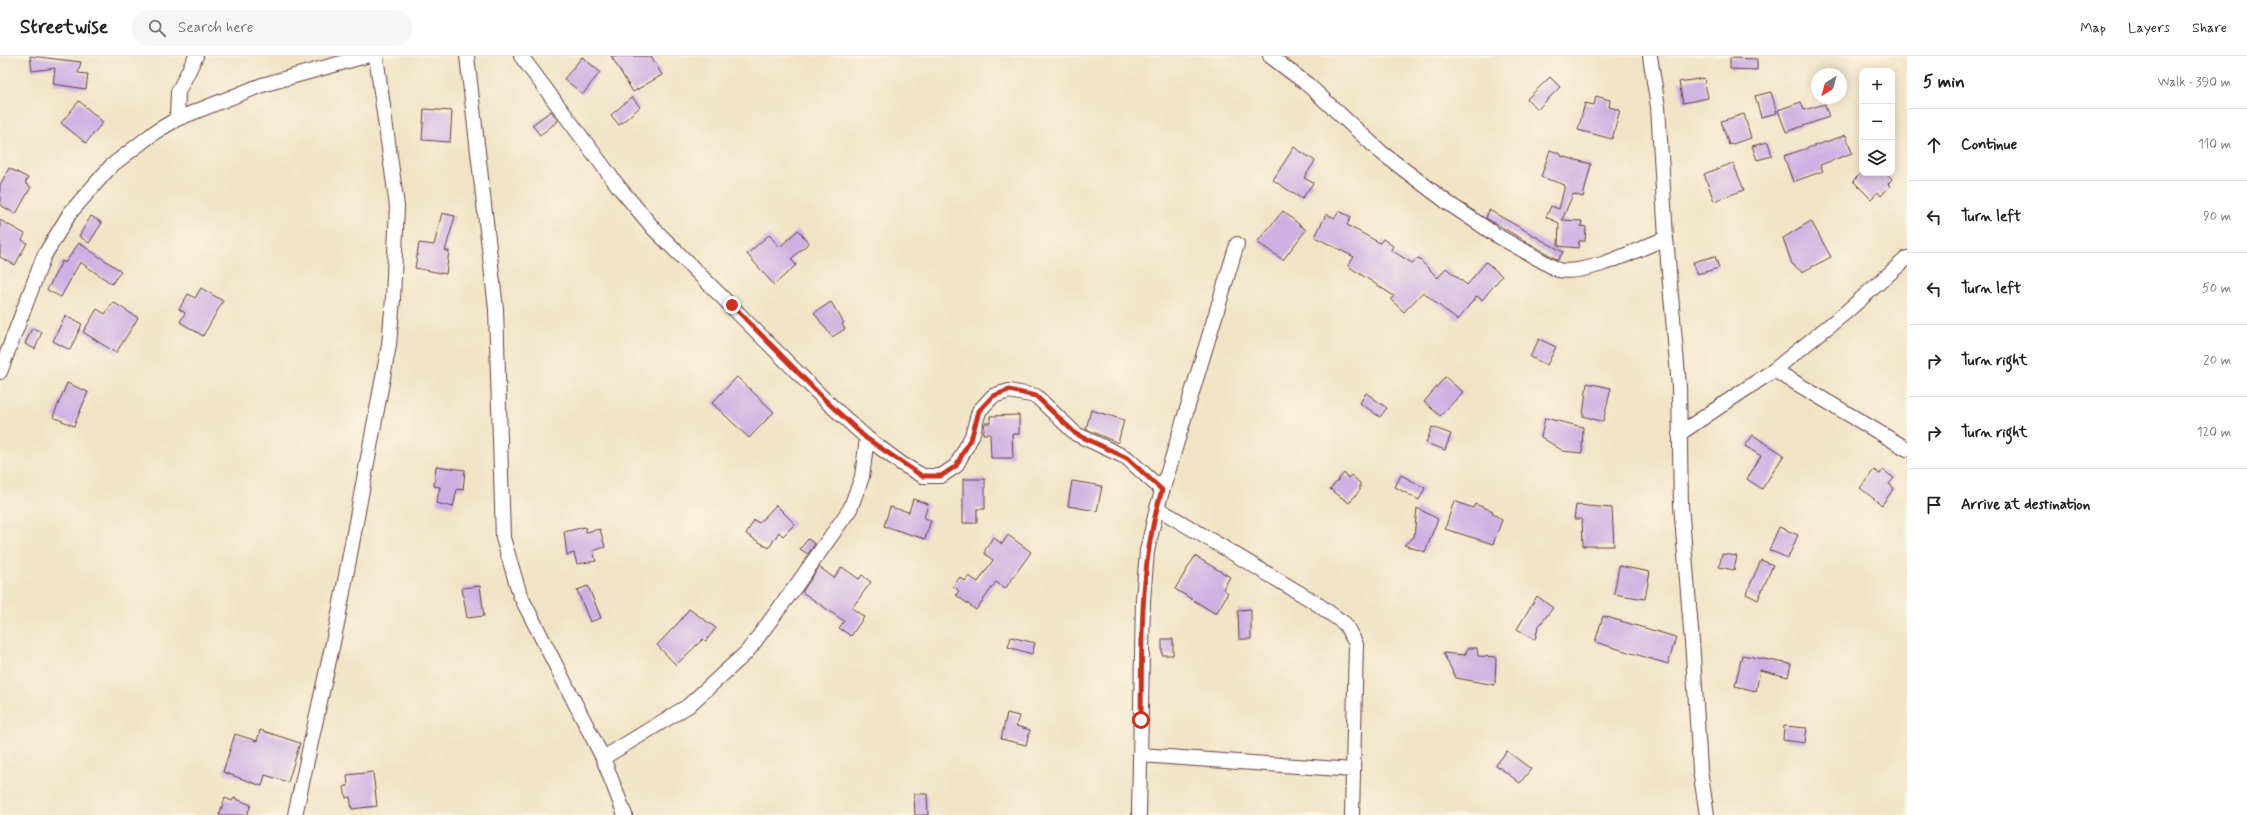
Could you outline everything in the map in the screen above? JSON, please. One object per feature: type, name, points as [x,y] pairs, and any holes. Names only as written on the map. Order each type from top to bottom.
[{"type":"street","points":[[177,119],[178,92],[196,56]]},
{"type":"street","points":[[0,372],[44,256],[70,213],[111,166],[155,132],[177,119],[262,85],[366,56]]},
{"type":"street","points":[[295,815],[337,624],[389,345],[393,299],[397,206],[376,56]]},
{"type":"street","points":[[467,56],[496,309],[503,538],[520,595],[603,758],[625,815]]},
{"type":"street","points":[[521,56],[618,186],[654,228],[820,395],[866,438],[922,476],[941,476],[956,466],[972,436],[979,411],[993,396],[1009,390],[1036,396],[1076,434],[1127,458],[1162,490]]},
{"type":"street","points":[[1270,56],[1307,84],[1382,153],[1448,203],[1496,235],[1558,270],[1569,272],[1595,266],[1666,238]]},
{"type":"street","points":[[1650,56],[1658,107],[1666,238],[1679,387],[1681,505],[1694,655],[1700,770],[1707,815]]},
{"type":"street","points":[[1139,815],[1143,600],[1147,551],[1156,508],[1237,244]]},
{"type":"street","points":[[1680,434],[1774,370],[1845,313],[1907,258]]},
{"type":"street","points":[[1774,370],[1907,449]]},
{"type":"street","points":[[603,758],[688,706],[747,652],[850,509],[862,477],[866,438]]},
{"type":"street","points":[[1156,508],[1313,601],[1345,624],[1356,644],[1352,815]]},
{"type":"street","points":[[1140,755],[1353,770]]},
{"type":"building","points":[[30,56],[81,62],[78,73],[88,74],[86,89],[53,84],[55,68],[32,71]]},
{"type":"building","points":[[611,56],[651,56],[662,75],[633,92]]},
{"type":"building","points":[[582,57],[600,72],[583,94],[564,79]]},
{"type":"building","points":[[1730,58],[1757,59],[1757,70],[1730,69]]},
{"type":"building","points":[[1550,77],[1560,87],[1538,109],[1527,99]]},
{"type":"building","points":[[1704,78],[1708,98],[1683,103],[1679,82]]},
{"type":"building","points":[[1771,92],[1777,113],[1761,117],[1755,96]]},
{"type":"building","points":[[1596,96],[1610,100],[1609,107],[1620,110],[1612,139],[1578,130],[1585,103],[1594,105]]},
{"type":"building","points":[[632,97],[640,107],[619,125],[611,115]]},
{"type":"building","points":[[79,101],[103,122],[86,143],[61,123]]},
{"type":"building","points":[[1801,102],[1804,110],[1825,104],[1829,117],[1786,132],[1778,110]]},
{"type":"building","points":[[424,109],[452,111],[450,142],[422,140]]},
{"type":"building","points":[[551,111],[558,121],[540,135],[532,125]]},
{"type":"building","points":[[1744,114],[1751,138],[1729,145],[1721,121]]},
{"type":"building","points":[[1846,135],[1852,153],[1820,165],[1823,171],[1793,182],[1784,156]]},
{"type":"building","points":[[1768,142],[1772,156],[1757,160],[1752,146]]},
{"type":"building","points":[[1294,147],[1315,161],[1304,178],[1313,183],[1302,199],[1273,180]]},
{"type":"building","points":[[1550,150],[1561,154],[1561,156],[1591,164],[1583,197],[1573,194],[1562,220],[1582,221],[1581,226],[1586,227],[1585,241],[1579,241],[1578,248],[1558,246],[1559,223],[1546,217],[1551,206],[1559,209],[1565,185],[1541,177]]},
{"type":"building","points":[[1733,163],[1744,190],[1714,201],[1704,174]]},
{"type":"building","points":[[9,168],[28,178],[25,183],[31,187],[16,214],[0,205],[0,185]]},
{"type":"building","points":[[1859,175],[1889,176],[1892,179],[1888,184],[1890,186],[1881,196],[1878,192],[1871,199],[1853,181]]},
{"type":"building","points":[[1489,210],[1563,252],[1558,260],[1486,218]]},
{"type":"building","points":[[1283,211],[1306,230],[1283,260],[1257,242]]},
{"type":"building","points":[[1339,211],[1351,217],[1347,225],[1380,243],[1383,239],[1393,246],[1391,250],[1412,263],[1418,258],[1438,278],[1446,268],[1467,285],[1486,262],[1502,276],[1482,300],[1477,296],[1457,320],[1423,292],[1404,312],[1391,300],[1394,296],[1348,266],[1354,257],[1315,237],[1326,214],[1335,218]]},
{"type":"building","points":[[442,213],[455,216],[445,251],[449,251],[446,274],[415,268],[419,243],[434,245]]},
{"type":"building","points":[[91,216],[102,223],[89,243],[79,236]]},
{"type":"building","points":[[0,220],[25,234],[22,240],[27,243],[15,265],[0,257]]},
{"type":"building","points":[[1811,221],[1831,257],[1802,272],[1792,264],[1783,238]]},
{"type":"building","points":[[798,230],[809,243],[791,259],[796,265],[774,285],[747,254],[769,235],[780,247]]},
{"type":"building","points":[[79,243],[121,271],[112,284],[80,262],[61,297],[47,290],[62,261],[65,263]]},
{"type":"building","points":[[1715,256],[1719,268],[1697,274],[1693,262]]},
{"type":"building","points":[[201,288],[223,301],[203,336],[180,322],[185,313],[179,309],[188,294],[195,298]]},
{"type":"building","points":[[113,302],[138,318],[116,353],[83,332],[97,309],[105,314]]},
{"type":"building","points":[[831,302],[844,323],[842,324],[845,329],[832,337],[814,313]]},
{"type":"building","points":[[65,316],[82,324],[70,350],[53,341]]},
{"type":"building","points":[[32,328],[42,332],[35,349],[25,344]]},
{"type":"building","points":[[1539,339],[1556,347],[1547,365],[1530,357]]},
{"type":"building","points":[[737,377],[774,412],[749,438],[712,403]]},
{"type":"building","points":[[1445,377],[1463,392],[1440,416],[1424,402]]},
{"type":"building","points":[[67,383],[88,392],[74,426],[53,417]]},
{"type":"building","points":[[1587,383],[1611,388],[1603,422],[1583,416]]},
{"type":"building","points":[[1366,393],[1387,408],[1380,417],[1360,403]]},
{"type":"building","points":[[1091,410],[1124,420],[1118,443],[1086,429]]},
{"type":"building","points":[[1019,415],[1019,434],[1012,434],[1013,458],[991,458],[990,434],[983,434],[985,423],[990,423],[990,416]]},
{"type":"building","points":[[1545,418],[1583,427],[1582,453],[1563,451],[1541,437]]},
{"type":"building","points":[[1432,427],[1451,434],[1445,450],[1426,443]]},
{"type":"building","points":[[1753,435],[1784,455],[1762,489],[1747,479],[1761,456],[1745,446]]},
{"type":"building","points":[[436,466],[465,470],[463,490],[457,489],[453,507],[436,503],[440,487],[434,486]]},
{"type":"building","points":[[1874,470],[1880,474],[1883,470],[1894,478],[1889,484],[1894,488],[1882,505],[1860,488]]},
{"type":"building","points":[[1344,473],[1348,478],[1351,475],[1360,483],[1360,490],[1349,503],[1330,489]]},
{"type":"building","points":[[1401,475],[1425,488],[1419,500],[1395,487]]},
{"type":"building","points":[[963,479],[985,479],[985,509],[977,509],[977,523],[963,523]]},
{"type":"building","points":[[1072,481],[1102,486],[1097,511],[1068,506]]},
{"type":"building","points":[[913,499],[928,504],[924,518],[931,520],[925,539],[884,526],[890,507],[909,512]]},
{"type":"building","points":[[1454,501],[1473,508],[1475,504],[1493,511],[1492,513],[1502,520],[1493,544],[1445,529]]},
{"type":"building","points":[[776,505],[795,524],[783,536],[779,532],[769,548],[746,534],[754,520],[759,523]]},
{"type":"building","points":[[1576,505],[1612,508],[1614,546],[1583,546],[1582,519],[1574,519]]},
{"type":"building","points":[[1417,508],[1438,519],[1425,552],[1404,545],[1414,537]]},
{"type":"building","points":[[585,527],[586,532],[600,529],[605,547],[593,551],[596,561],[577,564],[574,553],[567,555],[564,532]]},
{"type":"building","points":[[1779,527],[1798,535],[1788,558],[1769,550]]},
{"type":"building","points":[[1008,535],[1031,552],[1005,589],[996,582],[976,610],[956,595],[959,591],[953,586],[960,577],[965,581],[969,576],[978,582],[993,560],[985,554],[985,550],[993,537],[1002,544]]},
{"type":"building","points":[[808,539],[815,544],[808,554],[800,549]]},
{"type":"building","points":[[1722,554],[1737,556],[1734,570],[1719,567]]},
{"type":"building","points":[[1195,556],[1230,577],[1223,589],[1228,593],[1216,614],[1175,589]]},
{"type":"building","points":[[1761,560],[1773,565],[1758,600],[1746,594]]},
{"type":"building","points":[[1619,566],[1650,572],[1645,599],[1614,594]]},
{"type":"building","points":[[819,567],[834,578],[842,567],[859,579],[862,575],[871,582],[852,608],[864,617],[851,636],[839,628],[844,621],[802,592]]},
{"type":"building","points":[[480,586],[484,616],[467,618],[462,588]]},
{"type":"building","points":[[588,586],[601,618],[590,622],[577,590]]},
{"type":"building","points":[[1537,596],[1553,608],[1538,627],[1535,640],[1517,629]]},
{"type":"building","points":[[689,609],[716,628],[706,641],[703,639],[676,665],[657,645],[680,621]]},
{"type":"building","points":[[1251,609],[1251,639],[1239,639],[1238,610]]},
{"type":"building","points":[[1603,616],[1676,637],[1668,664],[1595,642]]},
{"type":"building","points":[[1011,637],[1035,643],[1032,654],[1008,647]]},
{"type":"building","points":[[1162,639],[1173,639],[1173,655],[1162,655]]},
{"type":"building","points":[[1468,648],[1477,648],[1478,656],[1496,657],[1495,685],[1456,678],[1443,653],[1465,655]]},
{"type":"building","points":[[1742,655],[1791,664],[1788,677],[1760,670],[1756,691],[1735,686]]},
{"type":"building","points":[[1007,713],[1019,716],[1016,726],[1030,730],[1026,745],[1001,739]]},
{"type":"building","points":[[1784,726],[1807,728],[1805,743],[1783,740]]},
{"type":"building","points":[[260,730],[300,743],[288,782],[265,775],[262,786],[223,772],[235,734],[257,741]]},
{"type":"building","points":[[1507,751],[1531,769],[1520,783],[1496,765]]},
{"type":"building","points":[[373,772],[377,806],[352,809],[350,797],[346,798],[344,786],[348,786],[347,775]]},
{"type":"building","points":[[914,794],[927,794],[928,815],[915,815]]},
{"type":"building","points":[[225,798],[232,801],[234,798],[251,805],[247,815],[219,815]]},
{"type":"route","points":[[732,305],[825,400],[866,438],[902,464],[922,476],[941,476],[956,466],[972,436],[979,411],[993,396],[1009,390],[1036,396],[1076,434],[1127,458],[1162,490],[1156,508],[1147,551],[1143,600],[1141,720]]}]
